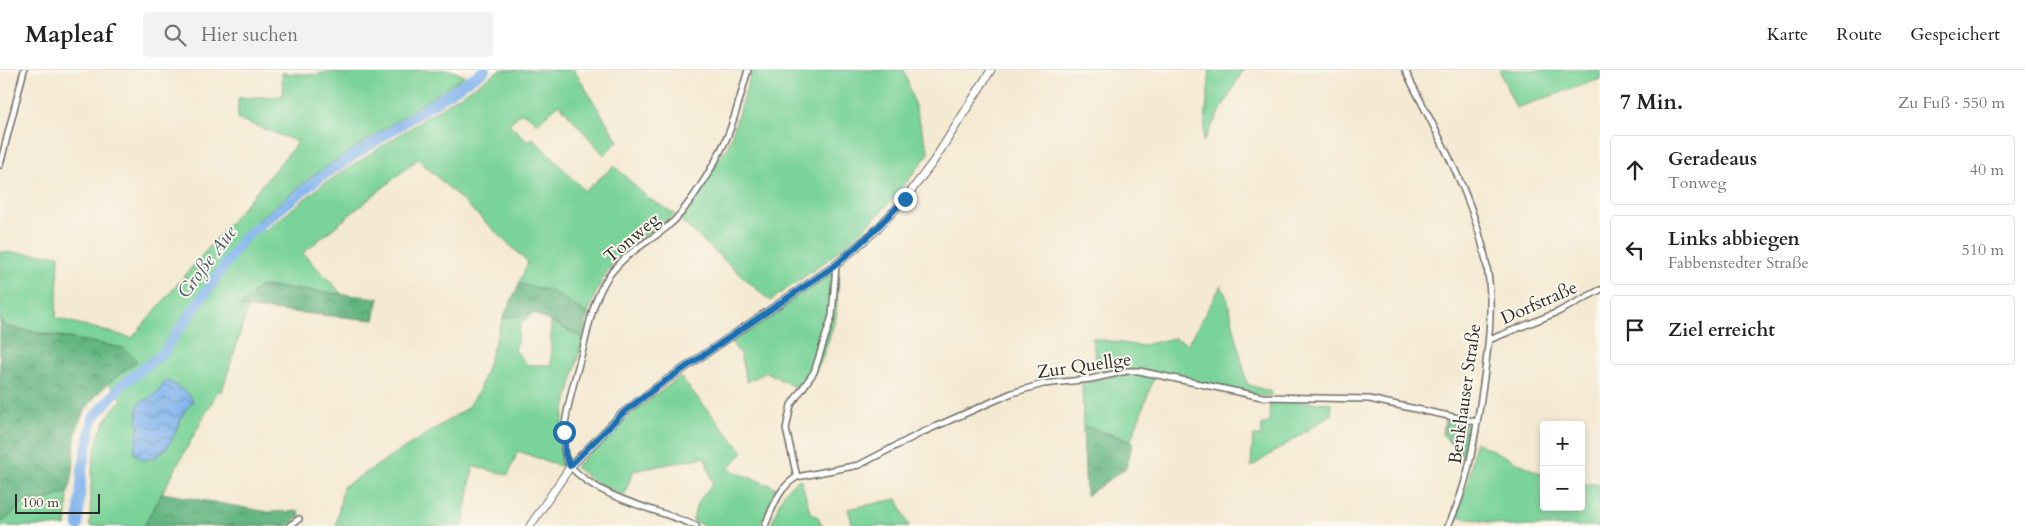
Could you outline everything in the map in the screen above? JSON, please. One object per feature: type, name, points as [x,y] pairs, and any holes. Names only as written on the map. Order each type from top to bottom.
[{"type":"street","points":[[0,165],[24,70]]},
{"type":"street","name":"Tonweg","points":[[570,466],[565,454],[564,432],[567,412],[596,300],[605,281],[617,265],[681,214],[726,141],[748,70]]},
{"type":"street","points":[[530,526],[570,466],[623,413],[658,386],[836,265],[875,230],[905,199],[932,162],[991,70]]},
{"type":"street","name":"Benkhauser Straße","points":[[1405,70],[1465,193],[1483,246],[1489,281],[1489,340],[1477,422],[1467,480],[1448,526]]},
{"type":"street","points":[[765,526],[780,491],[797,476],[786,429],[791,405],[814,372],[832,316],[836,265]]},
{"type":"street","name":"Dorfstraße","points":[[1489,340],[1558,312],[1600,290]]},
{"type":"street","name":"Zur Quellge","points":[[797,476],[859,465],[923,432],[1012,393],[1043,384],[1091,379],[1127,371],[1139,371],[1262,398],[1369,400],[1477,422]]},
{"type":"street","points":[[570,466],[593,485],[633,503],[675,516],[696,526]]},
{"type":"street","points":[[289,526],[299,519]]},
{"type":"green space","points":[[349,70],[450,70],[465,76],[314,175],[255,222],[265,231],[322,185],[500,70],[574,70],[618,141],[604,155],[559,104],[537,124],[528,115],[521,113],[509,124],[528,142],[533,138],[585,191],[614,166],[648,198],[675,214],[631,245],[618,257],[602,280],[588,314],[551,291],[519,284],[528,262],[418,159],[303,253],[342,294],[259,286],[241,307],[248,308],[222,391],[218,391],[144,526],[90,526],[92,475],[97,442],[111,412],[122,399],[108,383],[137,361],[107,345],[4,326],[0,318],[0,252],[59,255],[56,318],[132,338],[298,142],[238,119],[238,98],[283,96],[282,73],[315,75],[332,71],[348,75]]},
{"type":"green space","points":[[752,70],[904,70],[929,153],[899,192],[865,228],[824,263],[770,301],[680,220],[729,144]]},
{"type":"green space","points":[[1210,70],[1243,70],[1203,142]]},
{"type":"green space","points":[[1499,70],[1600,70],[1600,79],[1516,108]]},
{"type":"green space","points":[[833,271],[839,274],[836,317],[821,362],[803,392],[767,372],[747,382],[740,354],[730,341]]},
{"type":"green space","points":[[519,284],[551,291],[588,314],[583,338],[533,313],[503,318]]},
{"type":"green space","points":[[259,286],[379,298],[374,320],[240,307]]},
{"type":"green space","points":[[1221,286],[1227,297],[1247,384],[1271,392],[1271,396],[1262,396],[1139,369],[1099,375],[1092,338],[1140,346],[1174,338],[1188,344]]},
{"type":"green space","points":[[533,313],[521,323],[515,350],[527,365],[551,365],[551,322],[583,338],[561,431],[563,467],[518,451],[508,475],[473,466],[463,526],[336,526],[343,487],[466,409],[479,391],[503,318]]},
{"type":"green space","points":[[0,318],[4,327],[124,348],[137,361],[107,385],[90,403],[83,414],[75,438],[73,472],[68,492],[46,500],[21,504],[10,516],[0,523]]},
{"type":"green space","points":[[1123,374],[1136,374],[1154,378],[1131,440],[1083,426],[1082,383]]},
{"type":"green space","points":[[680,377],[743,452],[728,469],[777,488],[760,526],[705,526],[693,521],[697,503],[713,484],[705,457],[633,471],[624,496],[594,482],[575,467],[629,415]]},
{"type":"green space","points":[[1270,401],[1332,403],[1331,415],[1251,467],[1253,436],[1261,436],[1262,424],[1269,423]]},
{"type":"green space","points":[[1445,420],[1470,425],[1472,428],[1466,462],[1442,434]]},
{"type":"green space","points":[[1083,426],[1133,442],[1126,468],[1086,496]]},
{"type":"green space","points":[[1475,442],[1540,473],[1540,511],[1585,511],[1585,484],[1600,484],[1600,526],[1509,526],[1456,516],[1468,482]]},
{"type":"green space","points":[[801,479],[810,512],[818,517],[822,526],[773,526],[772,523],[785,492]]},
{"type":"green space","points":[[68,492],[66,526],[0,526],[0,523],[10,516],[21,504],[46,500]]},
{"type":"green space","points":[[162,493],[268,512],[299,511],[300,516],[288,526],[144,526]]},
{"type":"green space","points":[[897,499],[909,526],[853,526],[848,509]]},
{"type":"water","points":[[167,380],[185,391],[193,401],[184,412],[174,436],[165,450],[159,455],[143,460],[134,451],[138,432],[137,408],[140,403],[156,394]]},
{"type":"waterway","name":"Große Aue","points":[[78,526],[82,470],[93,418],[122,385],[162,354],[245,237],[318,179],[485,70]]},
{"type":"route","points":[[564,432],[565,454],[570,466],[623,413],[658,386],[836,265],[875,230],[905,199]]}]
